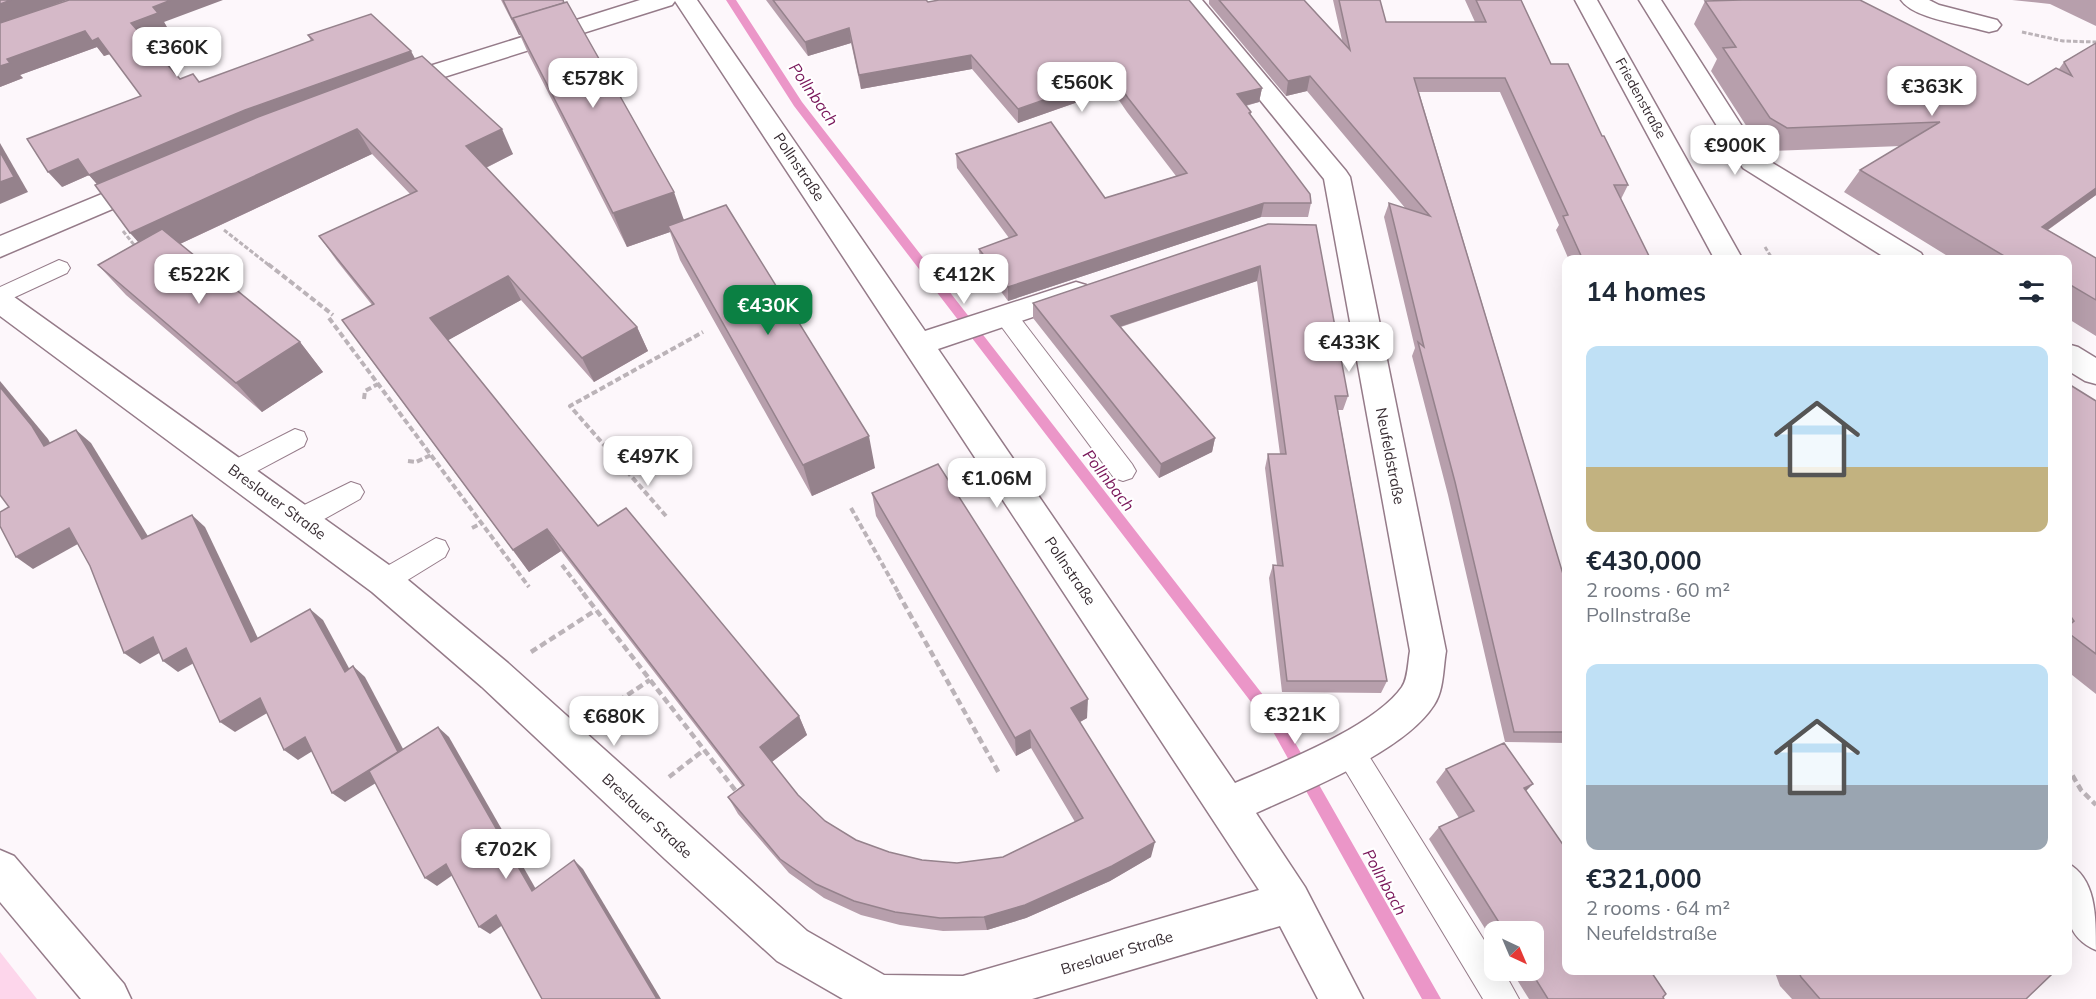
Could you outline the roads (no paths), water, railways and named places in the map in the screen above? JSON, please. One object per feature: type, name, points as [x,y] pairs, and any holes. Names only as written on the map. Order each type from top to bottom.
[{"type":"street","points":[[371,94],[424,74],[664,0]]},
{"type":"street","name":"Pollnstraße","points":[[686,0],[920,344],[985,447],[1228,806],[1290,902],[1341,999]]},
{"type":"street","name":"Neufeldstraße","points":[[1190,0],[1337,177],[1334,229],[1428,651],[1421,693],[1395,721],[1340,754],[1282,783],[1228,806]]},
{"type":"street","name":"Friedenstraße","points":[[1586,0],[1726,255]]},
{"type":"street","points":[[1650,0],[1752,162],[1903,255]]},
{"type":"street","points":[[1912,0],[1931,10],[1989,25]]},
{"type":"street","points":[[0,247],[167,176]]},
{"type":"street","points":[[920,344],[1106,282]]},
{"type":"street","name":"Breslauer Straße","points":[[0,301],[384,581],[495,675],[792,946],[880,996],[963,998],[1290,902]]},
{"type":"street","points":[[2072,358],[2096,373]]},
{"type":"street","points":[[0,870],[109,999]]},
{"type":"street","points":[[2072,891],[2096,928]]},
{"type":"lane","points":[[0,296],[59,268]]},
{"type":"lane","points":[[999,318],[1123,471]]},
{"type":"lane","points":[[235,471],[295,439]]},
{"type":"lane","points":[[301,519],[351,492]]},
{"type":"lane","points":[[384,581],[436,549]]},
{"type":"lane","points":[[1340,754],[1502,999]]},
{"type":"waterway","name":"Pollnbach","points":[[731,0],[798,104],[1276,723],[1432,999]]}]
